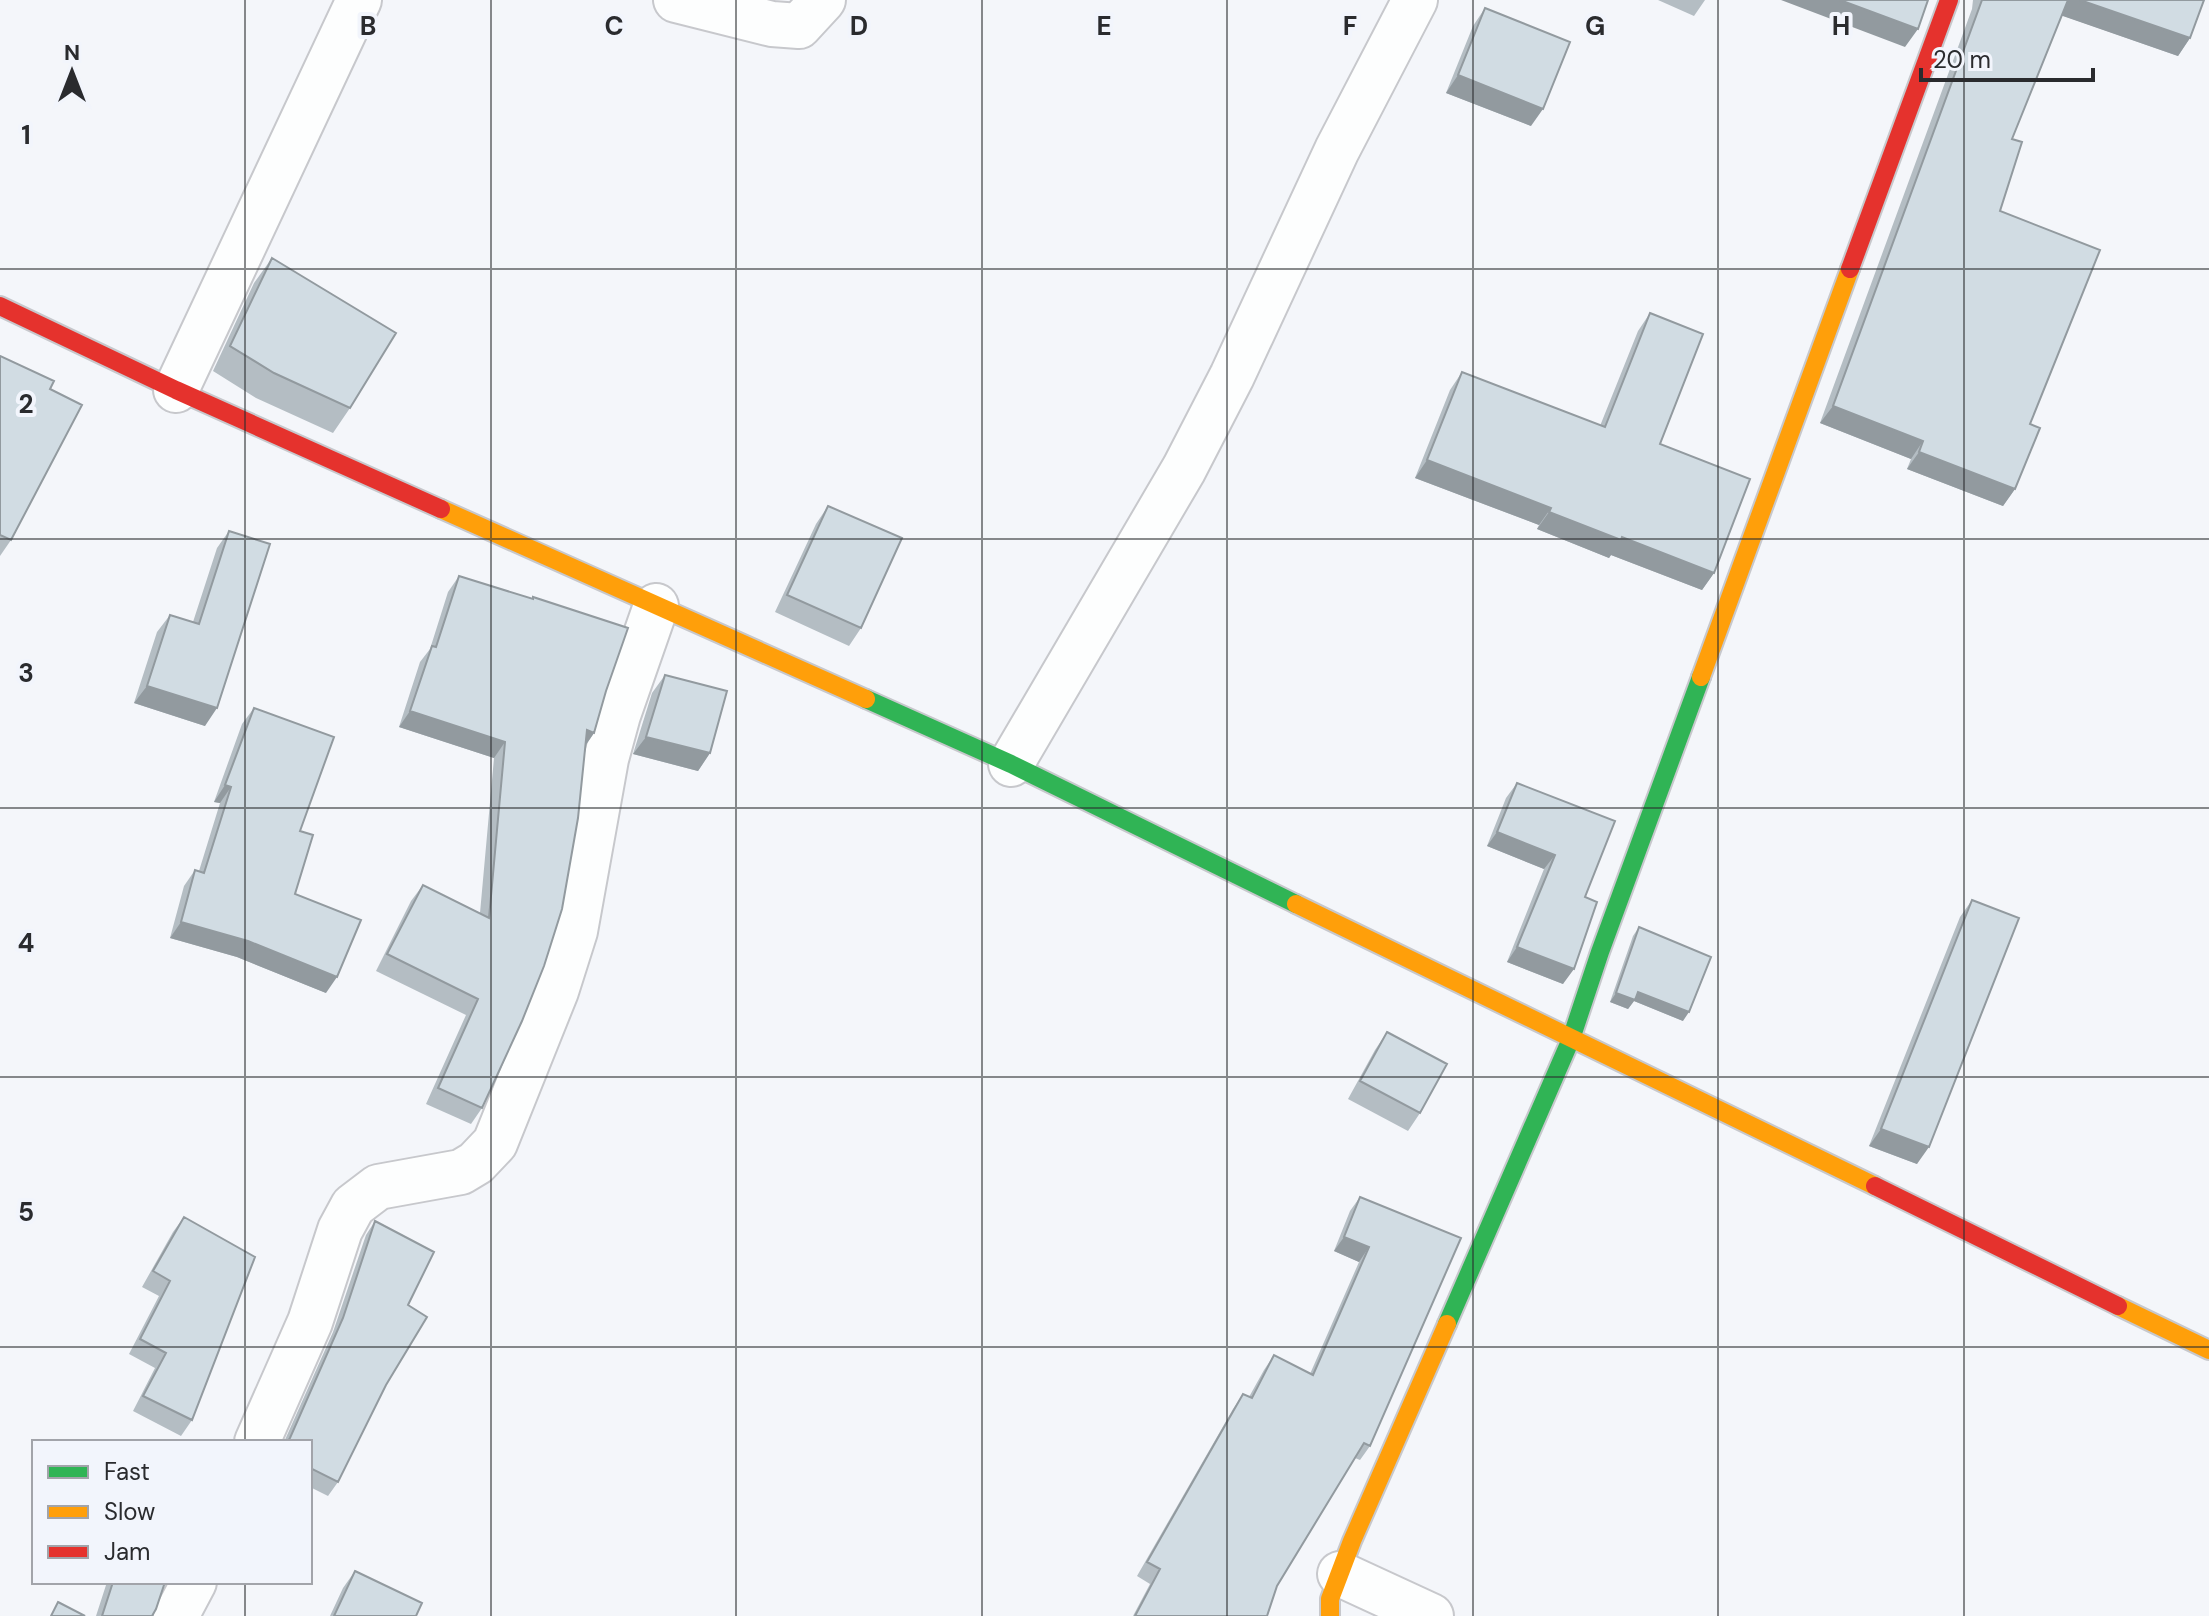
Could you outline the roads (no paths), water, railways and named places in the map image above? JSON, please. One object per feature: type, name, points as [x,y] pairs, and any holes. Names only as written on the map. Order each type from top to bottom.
[{"type":"street","points":[[176,390],[359,0]]},
{"type":"street","points":[[676,0],[772,24],[799,26],[823,0]]},
{"type":"street","points":[[1011,764],[1184,469],[1232,376],[1337,150],[1415,0]]},
{"type":"street","points":[[1330,1616],[1330,1599],[1365,1512],[1571,1039],[1949,0]]},
{"type":"street","points":[[0,306],[176,390],[1011,764],[2209,1350]]},
{"type":"street","points":[[258,1440],[310,1322],[340,1230],[353,1206],[378,1187],[461,1172],[476,1163],[495,1143],[556,991],[575,931],[606,759],[656,606]]},
{"type":"street","points":[[1340,1574],[1431,1616]]},
{"type":"street","points":[[176,1616],[193,1584]]}]
